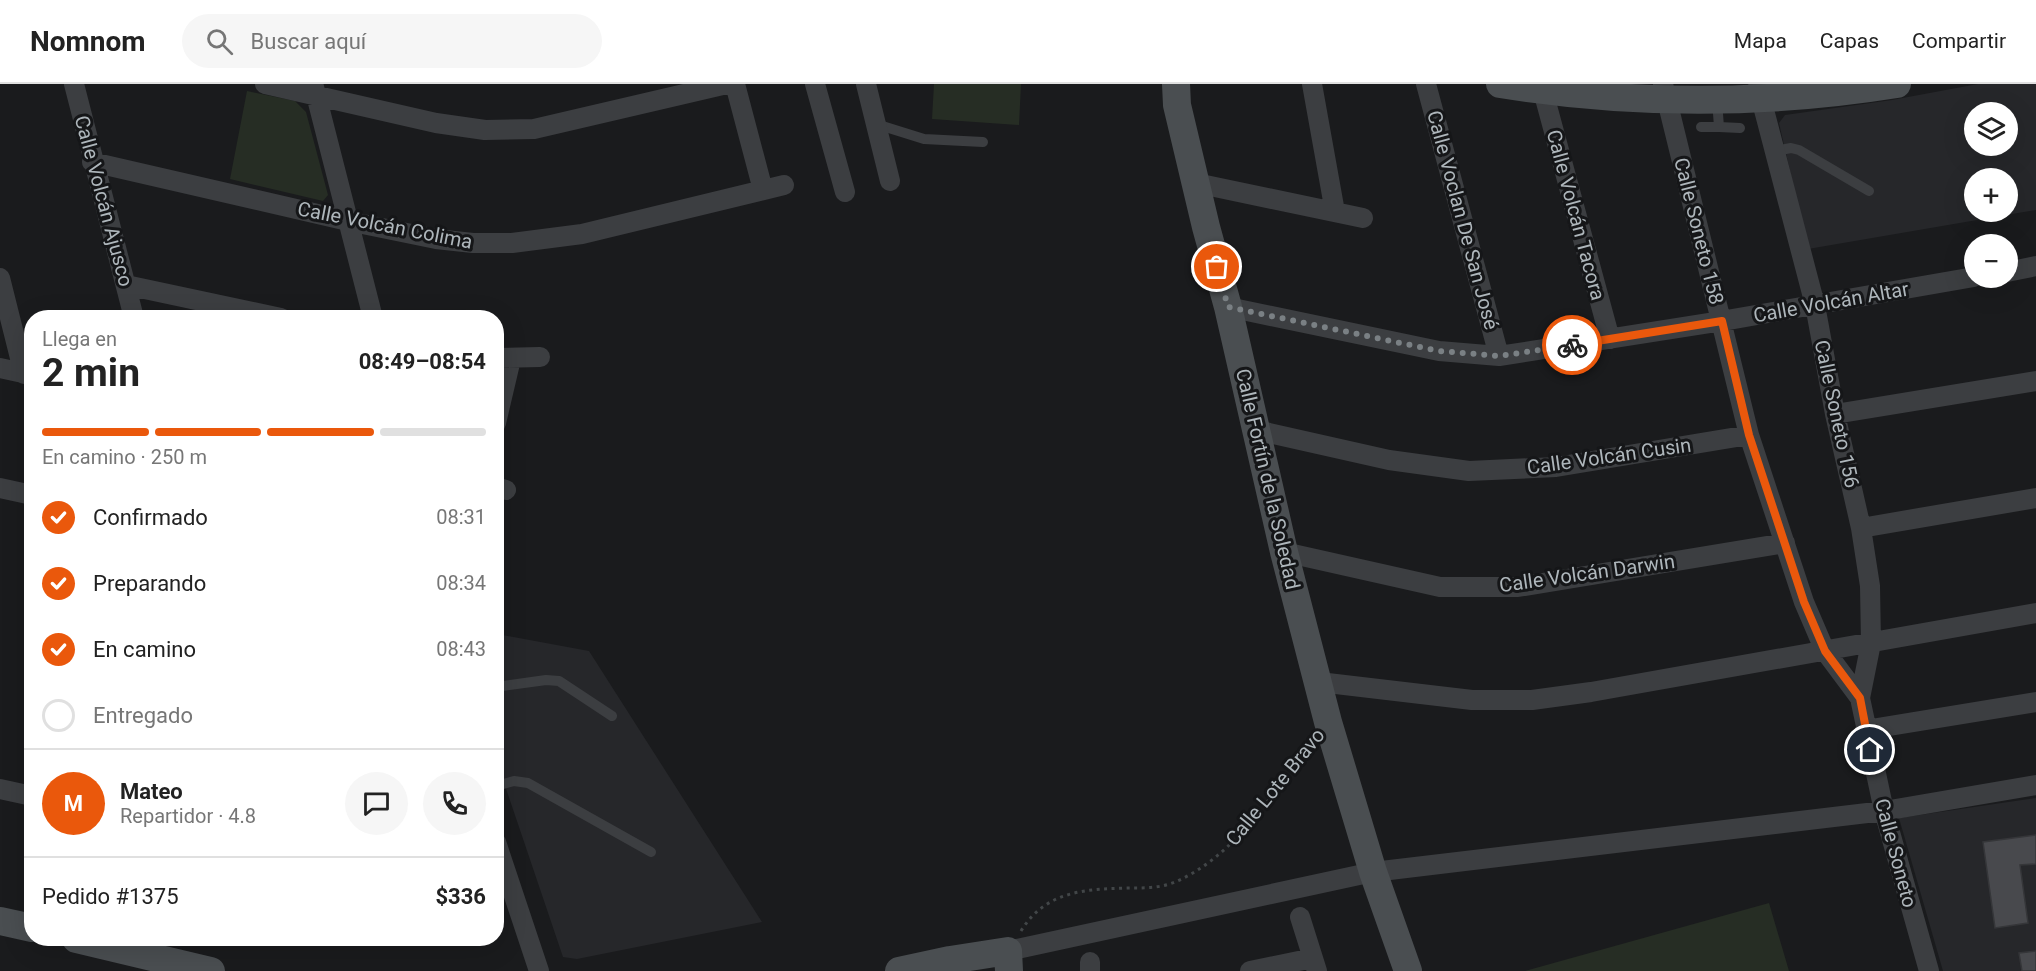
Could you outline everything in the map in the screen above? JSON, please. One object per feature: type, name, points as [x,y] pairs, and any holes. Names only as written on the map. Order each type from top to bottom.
[{"type":"street","name":"Calle Volcán Ajusco","points":[[74,84],[92,162],[132,310]]},
{"type":"street","points":[[265,84],[315,90],[436,123],[485,130],[534,129],[727,84]]},
{"type":"street","points":[[735,84],[763,190]]},
{"type":"street","points":[[815,84],[845,192]]},
{"type":"street","points":[[866,84],[890,181]]},
{"type":"street","name":"Calle Fortín de la Soledad","points":[[1176,84],[1177,105],[1228,307],[1284,552],[1328,722],[1373,872],[1408,971]]},
{"type":"street","points":[[1312,84],[1335,212]]},
{"type":"street","name":"Calle Voclan De San José","points":[[1426,84],[1499,356]]},
{"type":"street","points":[[1500,84],[1542,91],[1665,92],[1718,113],[1759,92],[1857,90],[1897,84]]},
{"type":"street","points":[[315,90],[371,310]]},
{"type":"street","name":"Calle Volcán Tacora","points":[[1542,91],[1610,339]]},
{"type":"street","name":"Calle Soneto 158","points":[[1665,92],[1749,435],[1804,602],[1825,651]]},
{"type":"street","name":"Calle Soneto 156","points":[[1759,92],[1815,305],[1835,414],[1861,528],[1870,586],[1871,643]]},
{"type":"street","name":"Calle Volcán Colima","points":[[92,162],[348,221],[436,239],[473,243],[512,243],[582,234],[784,185]]},
{"type":"street","points":[[1196,183],[1363,218]]},
{"type":"street","points":[[2018,270],[2036,266]]},
{"type":"street","points":[[0,278],[24,361]]},
{"type":"street","name":"Calle Volcán Altar","points":[[1228,307],[1439,351],[1499,356],[1722,321],[1964,279]]},
{"type":"street","points":[[126,285],[243,310]]},
{"type":"street","points":[[504,358],[540,357]]},
{"type":"street","points":[[0,368],[24,374]]},
{"type":"street","points":[[1835,414],[2036,381]]},
{"type":"street","name":"Calle Volcán Cusin","points":[[1256,430],[1389,460],[1469,471],[1556,467],[1749,435]]},
{"type":"street","points":[[0,488],[24,493]]},
{"type":"street","points":[[1861,528],[2036,498]]},
{"type":"street","name":"Calle Volcán Darwin","points":[[1284,552],[1440,586],[1518,587],[1785,543]]},
{"type":"street","points":[[1319,682],[1472,700],[1532,700],[1591,692],[2036,613]]},
{"type":"street","name":"Calle Soneto","points":[[1871,643],[1860,698],[1865,730],[1884,811],[1929,971]]},
{"type":"street","name":"Calle Soneto","points":[[1825,651],[1860,698]]},
{"type":"street","points":[[1865,730],[2036,702]]},
{"type":"street","points":[[899,971],[1009,961],[1373,872],[1884,811],[2036,785]]},
{"type":"street","points":[[0,789],[24,794]]},
{"type":"street","points":[[504,866],[539,971]]},
{"type":"street","points":[[1250,971],[1315,964],[1300,917]]},
{"type":"street","points":[[0,921],[24,926]]},
{"type":"street","points":[[106,946],[211,971]]},
{"type":"lane","points":[[1701,127],[1718,113],[1740,128]]},
{"type":"lane","points":[[876,124],[886,125],[924,139],[983,142]]},
{"type":"lane","points":[[1775,151],[1791,148],[1799,150],[1869,191]]},
{"type":"lane","points":[[504,686],[546,680],[559,681],[612,716]]},
{"type":"lane","points":[[504,784],[514,781],[528,783],[651,852]]},
{"type":"path","name":"Calle Lote Bravo","points":[[1009,961],[1024,925],[1039,908],[1065,895],[1087,889],[1153,888],[1175,882],[1207,863],[1237,838],[1328,722]]},
{"type":"shaded area","points":[[934,84],[1021,84],[1019,125],[932,119]]},
{"type":"shaded area","points":[[1978,84],[2036,84],[2036,210],[2018,213],[2018,168],[1964,168],[1964,222],[1966,222],[1808,249],[1779,123],[1785,115],[1892,100]]},
{"type":"shaded area","points":[[247,91],[295,101],[306,112],[328,195],[323,201],[230,179]]},
{"type":"shaded area","points":[[504,635],[589,651],[762,922],[577,959],[563,957],[504,783]]},
{"type":"shaded area","points":[[2036,798],[2036,971],[1943,971],[1899,818]]},
{"type":"shaded area","points":[[1769,903],[1789,971],[1525,971]]},
{"type":"building","points":[[2036,835],[2036,864],[2020,865],[2028,923],[1995,928],[1983,842]]},
{"type":"building","points":[[2036,951],[2036,971],[2022,971],[2019,953]]},
{"type":"way so far","points":[[1217,267],[1228,307],[1439,351],[1499,356],[1572,345]]},
{"type":"route","points":[[1572,345],[1722,321],[1749,435],[1804,602],[1825,651],[1860,698],[1870,750]]}]
